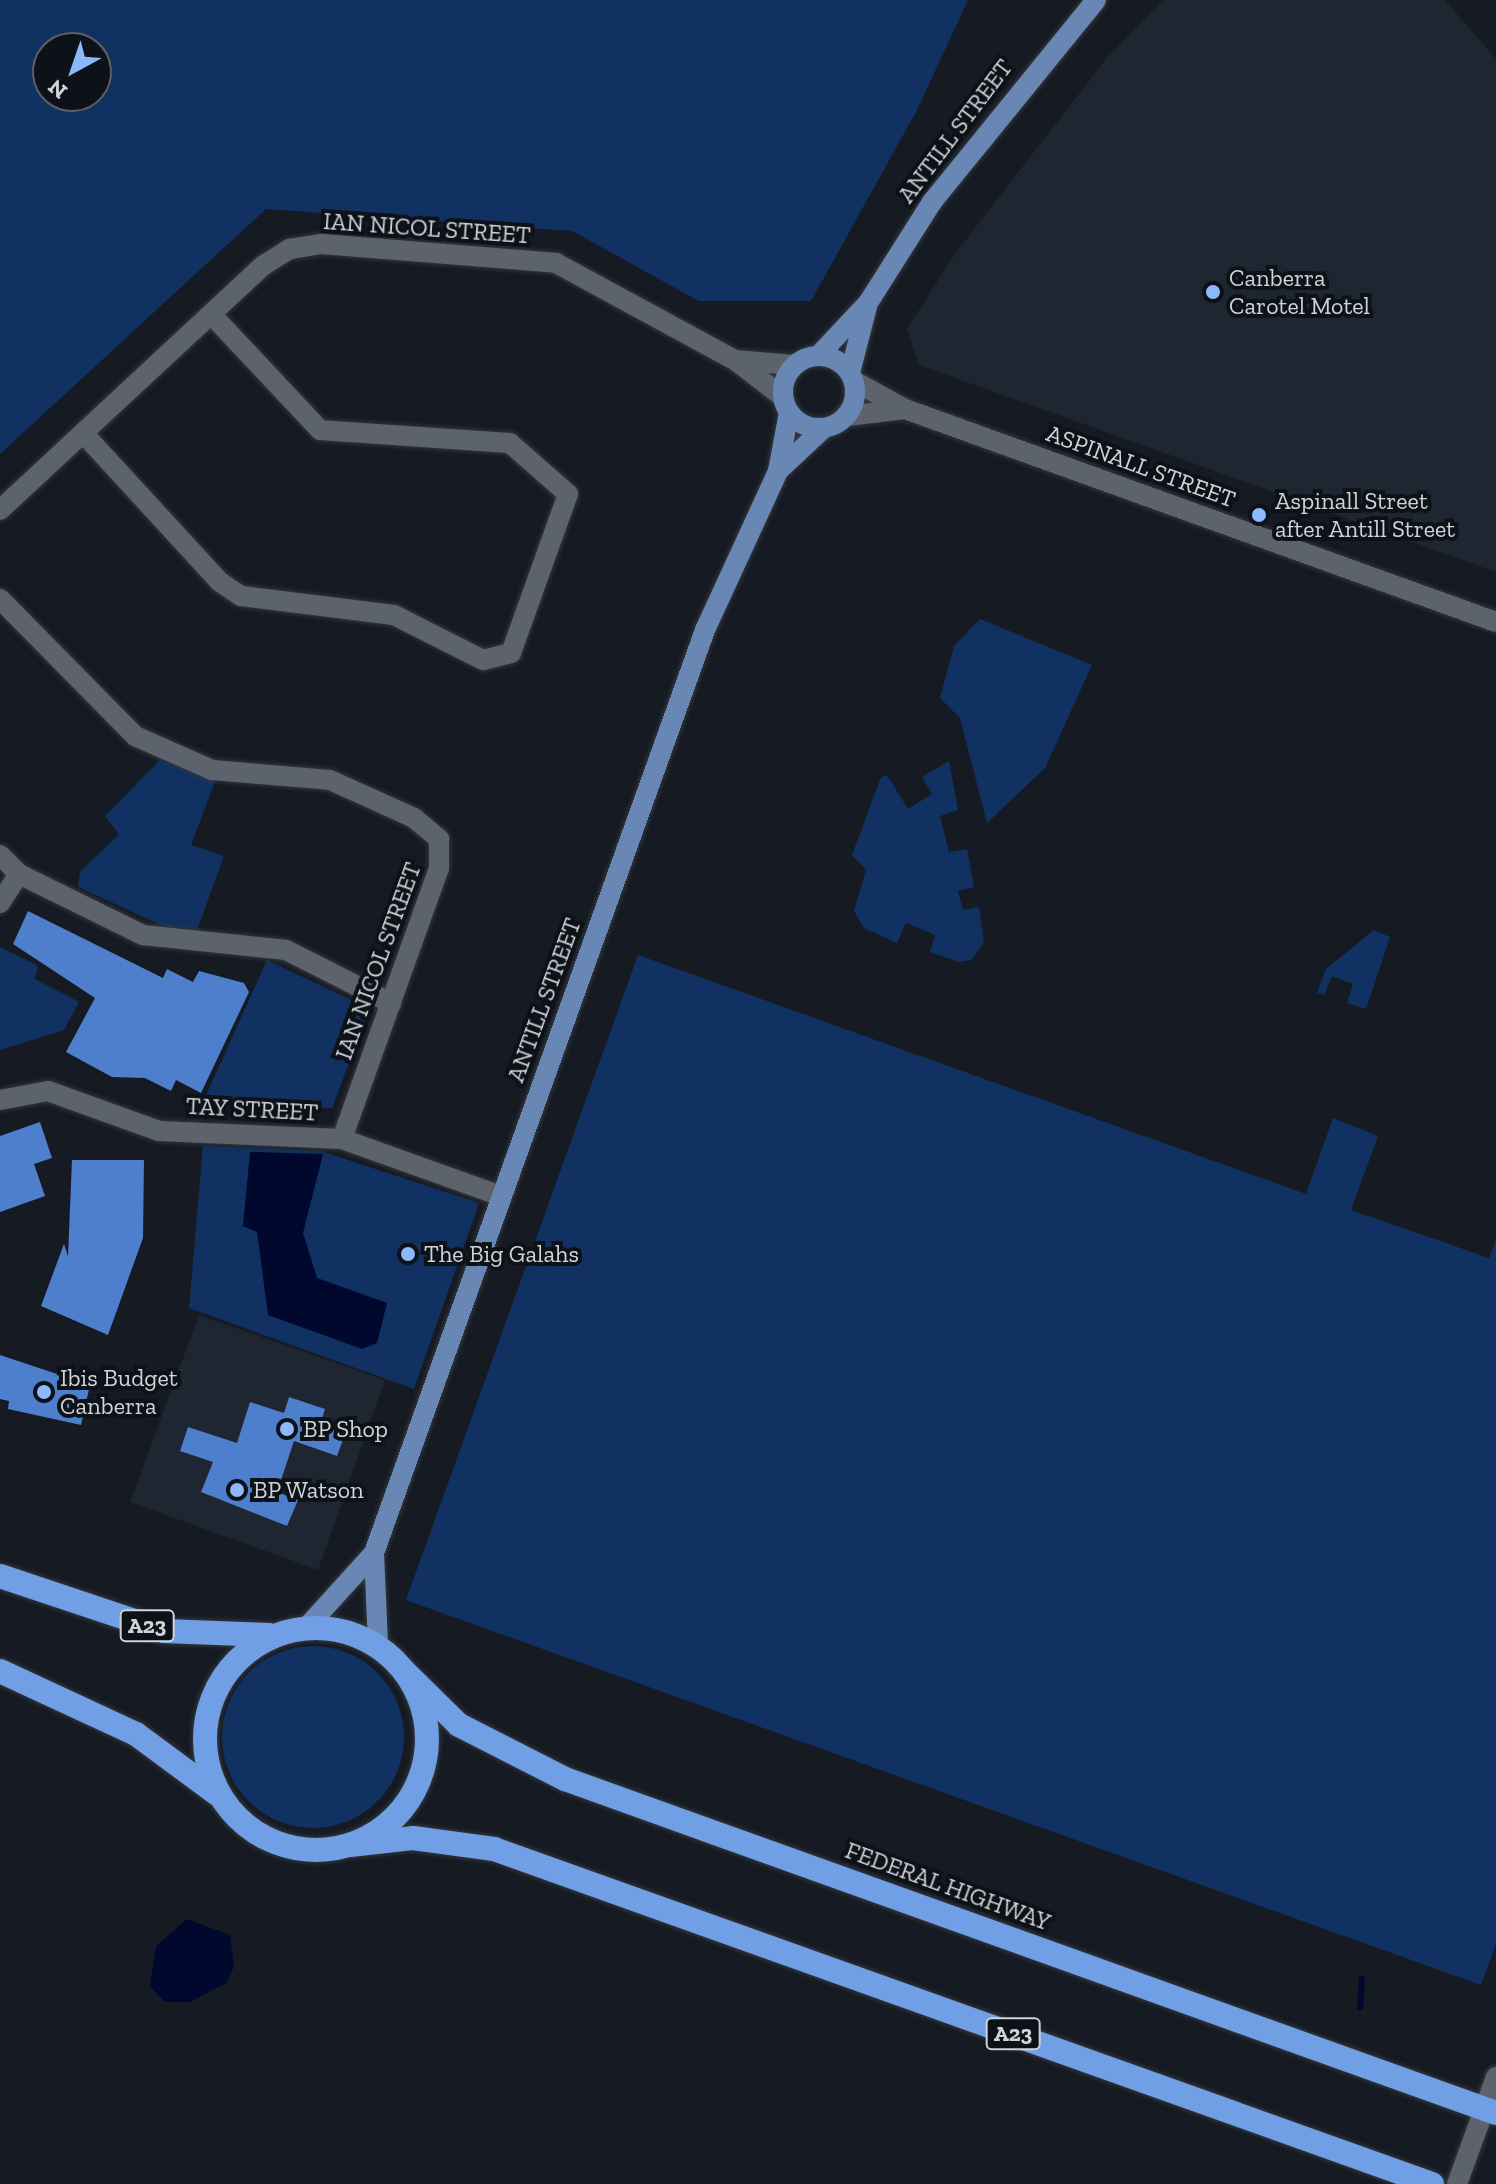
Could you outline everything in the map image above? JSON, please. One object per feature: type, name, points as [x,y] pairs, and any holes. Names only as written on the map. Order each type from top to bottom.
[{"type":"highway","name":"A23","points":[[0,1576],[164,1631],[276,1635],[306,1628],[344,1631],[378,1646],[404,1671],[426,1724],[422,1774],[394,1819],[350,1845]]},
{"type":"highway","name":"A23","points":[[222,1798],[206,1760],[210,1703],[242,1655],[276,1635]]},
{"type":"highway","name":"A23","points":[[0,1671],[136,1734],[222,1798],[248,1826],[279,1844],[350,1845],[413,1838],[494,1849],[1432,2184]]},
{"type":"highway","name":"FEDERAL HIGHWAY","points":[[404,1671],[459,1725],[565,1779],[1490,2111]]},
{"type":"main road","name":"ANTILL STREET","points":[[818,356],[868,303],[932,202],[1096,0]]},
{"type":"main road","name":"ANTILL STREET","points":[[852,377],[868,303]]},
{"type":"main road","points":[[818,356],[852,377],[847,416],[824,428],[786,404],[794,365],[818,356]]},
{"type":"main road","name":"ANTILL STREET","points":[[378,1646],[374,1553],[705,630],[778,471],[786,404]]},
{"type":"main road","name":"ANTILL STREET","points":[[778,471],[824,428]]},
{"type":"main road","name":"ANTILL STREET","points":[[306,1628],[374,1553]]},
{"type":"street","name":"IAN NICOL STREET","points":[[0,510],[211,314],[290,249],[322,244],[511,257],[586,275],[735,360],[786,404]]},
{"type":"street","points":[[83,433],[220,582],[241,596],[394,615],[483,660],[511,653],[568,494],[510,443],[320,430],[211,314]]},
{"type":"street","name":"IAN NICOL STREET","points":[[735,360],[794,365]]},
{"type":"street","name":"ASPINALL STREET","points":[[852,377],[905,409],[1496,622]]},
{"type":"street","name":"ASPINALL STREET","points":[[847,416],[905,409]]},
{"type":"street","name":"IAN NICOL STREET","points":[[0,599],[135,736],[212,770],[330,780],[435,833],[443,849],[439,868],[342,1139]]},
{"type":"street","points":[[0,855],[19,874],[143,935],[286,950],[391,1003]]},
{"type":"street","points":[[0,903],[19,874]]},
{"type":"street","name":"TAY STREET","points":[[0,1100],[48,1091],[159,1131],[342,1139],[501,1196]]},
{"type":"street","points":[[1457,2184],[1490,2111],[1496,2077]]},
{"type":"shaded area","points":[[0,0],[968,0],[917,110],[811,301],[699,301],[572,231],[266,209],[0,454]]},
{"type":"shaded area","name":"Canberra Carotel Motel","points":[[1163,0],[1445,0],[1496,59],[1496,572],[919,365],[907,329],[954,255],[1106,59]]},
{"type":"shaded area","points":[[980,619],[1092,665],[1045,768],[987,823],[960,718],[940,698],[954,646]]},
{"type":"shaded area","points":[[154,754],[216,779],[191,845],[224,856],[197,930],[165,927],[78,887],[80,872],[119,834],[105,816],[160,760]]},
{"type":"shaded area","points":[[949,761],[958,810],[940,816],[949,852],[967,849],[974,887],[958,891],[963,910],[979,907],[984,942],[971,960],[959,962],[930,952],[935,935],[906,923],[897,943],[864,928],[854,911],[866,870],[852,855],[881,777],[887,775],[908,809],[932,794],[922,777]]},
{"type":"shaded area","points":[[1374,930],[1390,937],[1366,1009],[1347,1003],[1353,984],[1332,976],[1324,995],[1317,993],[1326,969]]},
{"type":"shaded area","points":[[0,947],[38,966],[35,979],[79,1002],[64,1030],[0,1050]]},
{"type":"shaded area","points":[[638,955],[1306,1194],[1333,1118],[1378,1136],[1351,1210],[1489,1258],[1496,1239],[1496,1944],[1481,1985],[406,1600]]},
{"type":"shaded area","points":[[267,960],[358,1003],[365,1021],[332,1108],[203,1102]]},
{"type":"shaded area","points":[[203,1146],[321,1151],[479,1203],[414,1389],[189,1308]]},
{"type":"shaded area","points":[[250,1152],[323,1154],[303,1233],[317,1278],[387,1303],[377,1343],[362,1349],[268,1315],[257,1232],[243,1226]]},
{"type":"shaded area","points":[[199,1315],[385,1380],[318,1570],[130,1502]]},
{"type":"shaded area","points":[[313,1646],[348,1653],[364,1661],[377,1673],[389,1686],[397,1702],[404,1737],[397,1772],[389,1788],[377,1801],[364,1813],[348,1821],[313,1828],[278,1821],[262,1813],[249,1801],[237,1788],[229,1772],[222,1737],[229,1702],[237,1686],[249,1673],[262,1661],[278,1653]]},
{"type":"shaded area","points":[[187,1919],[230,1935],[234,1967],[226,1983],[190,2002],[165,2002],[150,1987],[156,1946]]},
{"type":"building","points":[[28,911],[163,978],[167,969],[193,982],[199,971],[244,983],[249,992],[201,1093],[176,1080],[171,1091],[145,1078],[112,1077],[66,1052],[95,998],[13,944]]},
{"type":"building","points":[[40,1122],[52,1158],[34,1164],[45,1196],[0,1212],[0,1136]]},
{"type":"building","points":[[72,1160],[144,1160],[143,1238],[108,1335],[41,1306],[64,1244],[68,1256]]},
{"type":"building","name":"Ibis Budget Canberra","points":[[0,1355],[90,1385],[81,1425],[8,1409],[9,1401],[0,1399]]},
{"type":"building","points":[[289,1397],[325,1409],[320,1425],[345,1434],[337,1456],[294,1441],[277,1492],[298,1500],[287,1526],[201,1492],[213,1462],[180,1451],[188,1427],[237,1443],[250,1402],[284,1413]]},
{"type":"waterway","points":[[1360,2007],[1362,1979]]},
{"type":"place","name":"Canberra Carotel Motel","points":[[1213,292]]},
{"type":"place","name":"Aspinall Street after Antill Street","points":[[1259,515]]},
{"type":"place","name":"The Big Galahs","points":[[408,1254]]},
{"type":"place","name":"Ibis Budget Canberra","points":[[44,1392]]},
{"type":"place","name":"BP Shop","points":[[287,1429]]},
{"type":"place","name":"BP Watson","points":[[237,1490]]}]
